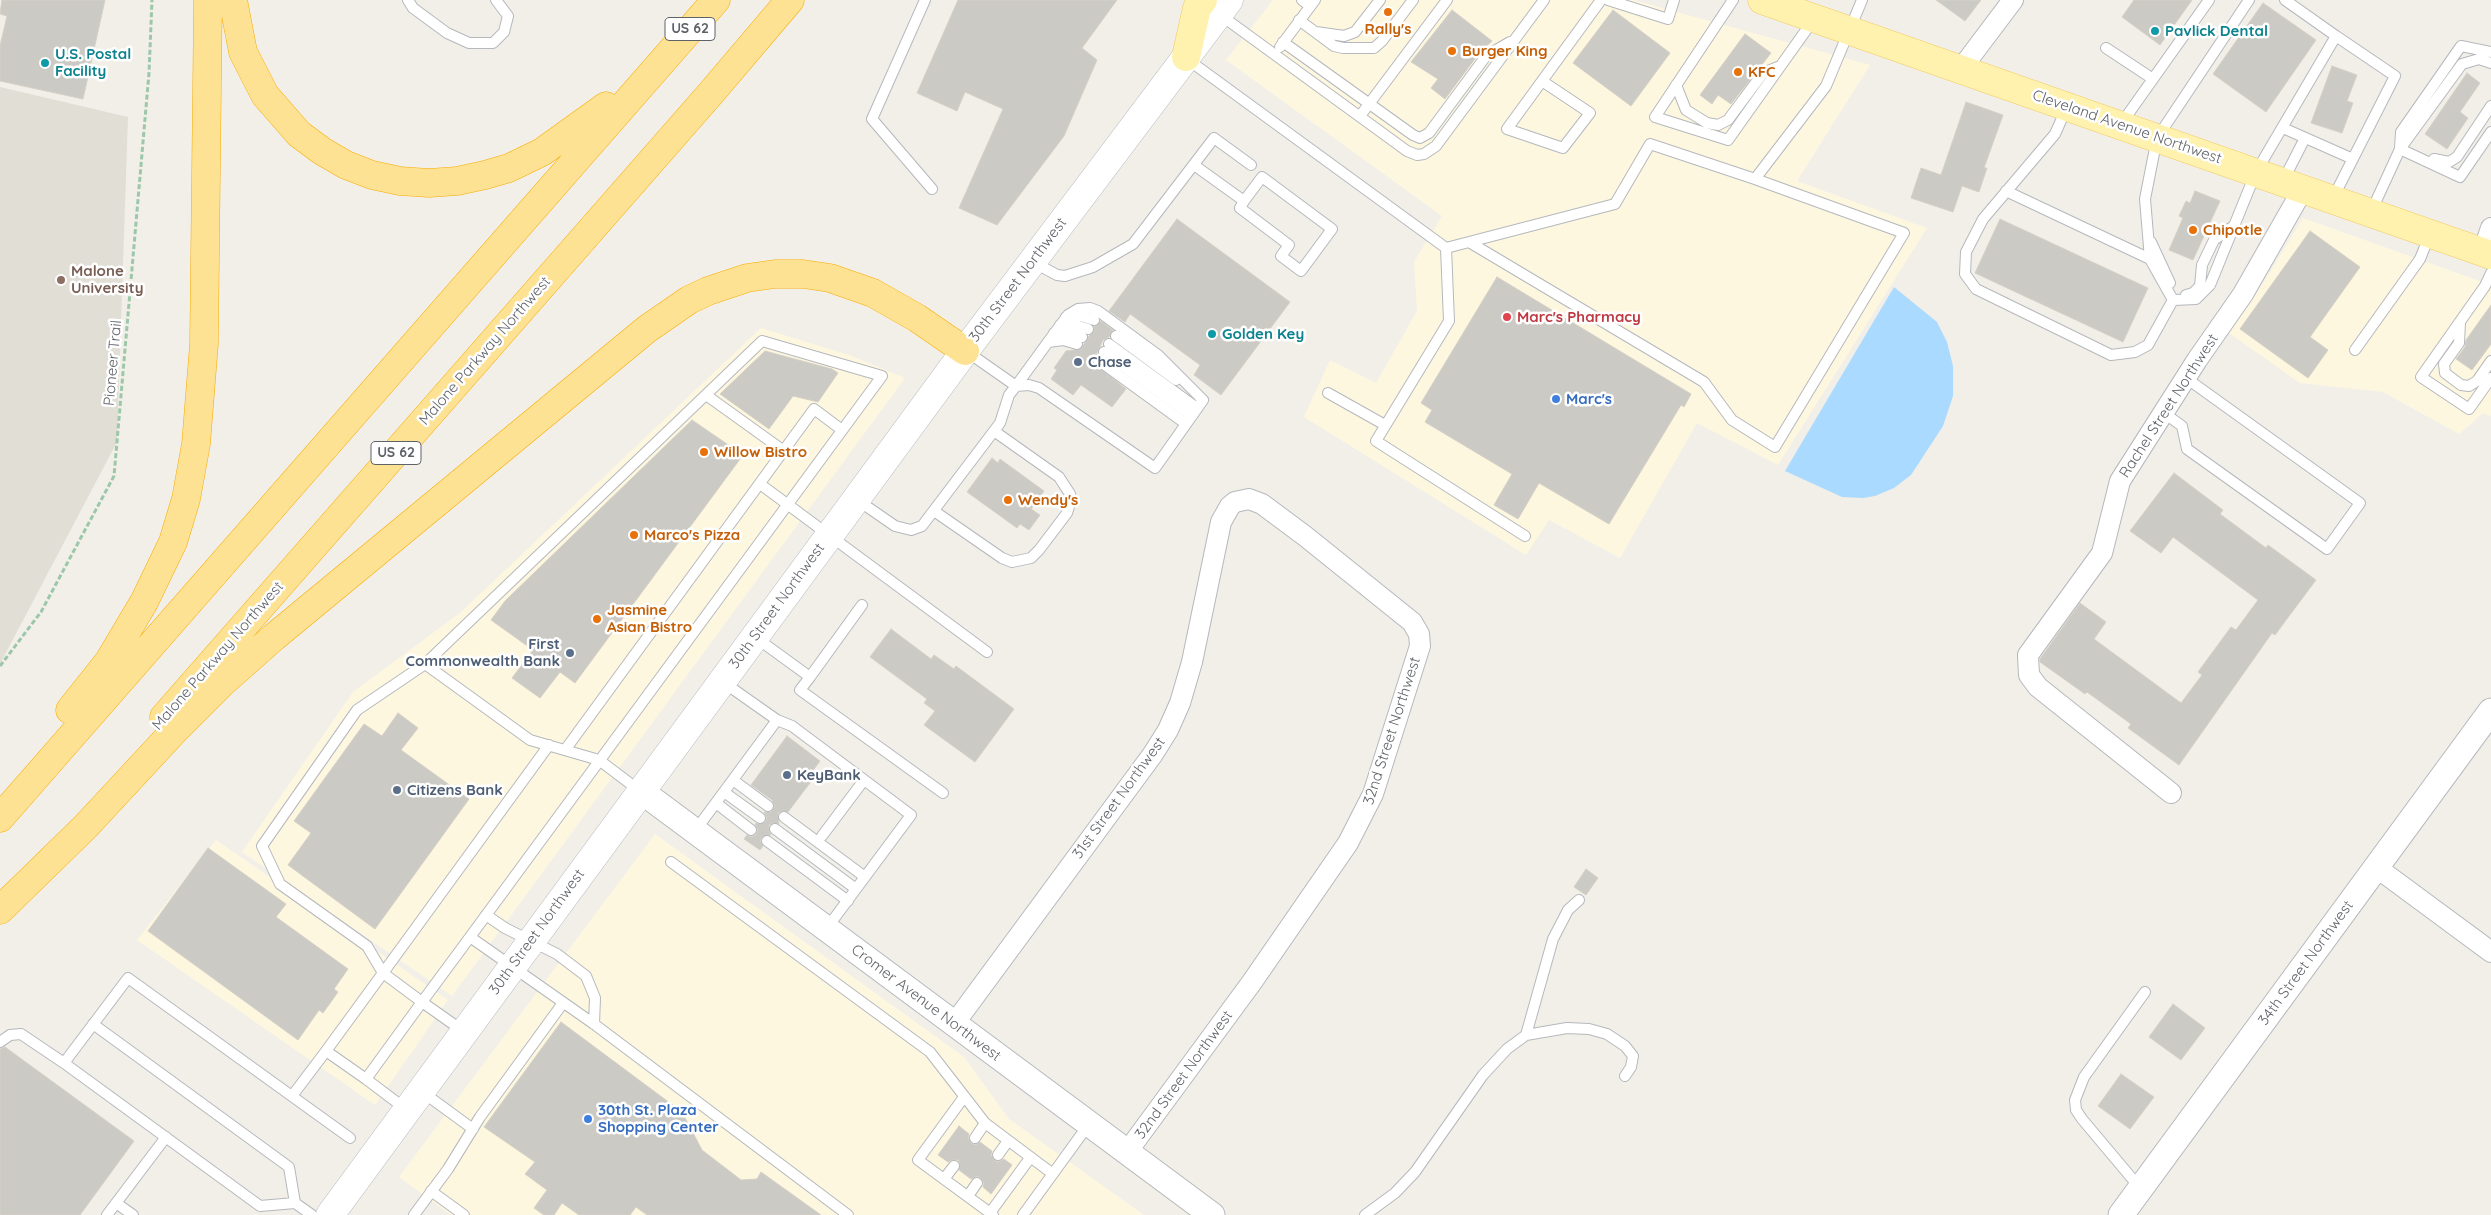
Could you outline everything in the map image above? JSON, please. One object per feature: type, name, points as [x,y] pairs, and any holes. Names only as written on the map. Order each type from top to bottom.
[{"type":"highway","points":[[0,792],[109,661],[159,573],[173,542],[186,499],[196,444],[204,344],[208,0]]},
{"type":"highway","points":[[233,0],[244,52],[264,95],[279,113],[299,134],[322,151],[346,165],[372,175],[400,181],[430,183],[457,181],[509,168],[542,152],[574,131],[665,57]]},
{"type":"highway","name":"US 62","points":[[0,818],[716,0]]},
{"type":"highway","name":"Malone Parkway Northwest","points":[[0,904],[705,101],[790,0]]},
{"type":"highway","points":[[0,910],[86,826],[190,715],[274,637],[647,329],[689,300],[708,290],[747,278],[776,274],[803,274],[830,278],[873,292],[965,350]]},
{"type":"main road","name":"Cleveland Avenue Northwest","points":[[1762,0],[1850,29],[2430,234],[2490,251]]},
{"type":"main road","points":[[1186,58],[1198,8],[1217,5]]},
{"type":"main road","name":"30th Street Northwest","points":[[330,1215],[965,350],[1186,58]]},
{"type":"street","points":[[1961,69],[2013,0]]},
{"type":"street","name":"Rachel Street Northwest","points":[[2171,793],[2038,687],[2029,675],[2027,660],[2030,650],[2102,554],[2120,481],[2243,294],[2293,185]]},
{"type":"street","name":"31st Street Northwest","points":[[954,1024],[1153,754],[1168,730],[1180,703],[1192,662],[1220,522],[1230,506],[1235,502],[1249,499]]},
{"type":"street","name":"32nd Street Northwest","points":[[1127,1152],[1252,982],[1348,843],[1373,794],[1420,646],[1419,634],[1412,622],[1272,510],[1249,499]]},
{"type":"street","name":"34th Street Northwest","points":[[2121,1215],[2491,711]]},
{"type":"street","name":"Cromer Avenue Northwest","points":[[641,791],[1212,1215]]},
{"type":"street","points":[[2376,867],[2491,952]]},
{"type":"lane","points":[[408,0],[413,8],[447,33],[469,43],[493,42],[504,32],[508,16],[496,0]]},
{"type":"lane","points":[[925,0],[872,119],[932,189]]},
{"type":"lane","points":[[1315,32],[1344,36],[1355,32],[1380,0]]},
{"type":"lane","points":[[1299,20],[1330,44],[1338,47],[1374,48],[1382,42],[1413,0]]},
{"type":"lane","points":[[1360,116],[1447,0]]},
{"type":"lane","points":[[1217,5],[1275,53],[1360,116],[1412,153],[1424,154],[1436,146],[1544,0]]},
{"type":"lane","points":[[1542,81],[1590,113],[1563,148],[1507,129],[1601,0]]},
{"type":"lane","points":[[1608,0],[1668,19],[1674,0]]},
{"type":"lane","points":[[1734,0],[1654,116],[1728,140],[1815,18]]},
{"type":"lane","points":[[1755,179],[1826,86],[1834,72],[1862,0]]},
{"type":"lane","points":[[2120,125],[2209,0]]},
{"type":"lane","points":[[2173,300],[2150,259],[2145,198],[2157,138],[2249,0]]},
{"type":"lane","points":[[2285,0],[2395,76],[2333,199]]},
{"type":"lane","points":[[1275,53],[1299,20],[1309,2]]},
{"type":"lane","points":[[2173,300],[2190,301],[2206,291],[2256,172],[2336,36]]},
{"type":"lane","points":[[1283,42],[1414,136],[1425,136],[1486,56],[1515,39]]},
{"type":"lane","points":[[2400,149],[2401,132],[2461,46],[2491,52]]},
{"type":"lane","points":[[2106,48],[2153,79]]},
{"type":"lane","points":[[1186,58],[1446,248]]},
{"type":"lane","points":[[2370,212],[2400,149],[2462,64],[2478,59],[2491,63]]},
{"type":"lane","points":[[1676,85],[1686,110],[1707,123],[1718,125],[1728,120],[1763,73],[1780,66]]},
{"type":"lane","points":[[2067,106],[2055,134],[1983,219],[1966,252],[1966,274],[1976,289],[2111,355],[2135,352],[2148,344],[2173,300]]},
{"type":"lane","points":[[2420,158],[2431,158],[2444,162],[2453,160],[2491,106]]},
{"type":"lane","points":[[2283,128],[2353,159]]},
{"type":"lane","points":[[2400,149],[2460,177],[2491,132]]},
{"type":"lane","points":[[1032,262],[1059,276],[1065,276],[1093,267],[1133,244],[1214,138],[1251,165]]},
{"type":"lane","points":[[2293,185],[2305,138]]},
{"type":"lane","points":[[1446,248],[1469,242],[1615,204],[1650,144],[1755,179],[1904,233],[1775,447],[1732,420],[1704,382],[1469,242]]},
{"type":"lane","points":[[1194,165],[1244,201]]},
{"type":"lane","points":[[1262,177],[1332,229],[1301,271],[1281,256],[1290,245],[1240,208],[1244,201],[1262,177]]},
{"type":"lane","points":[[2006,191],[2150,259]]},
{"type":"lane","points":[[2148,234],[2172,287],[2179,294],[2187,295],[2196,291],[2200,286],[2202,265],[2214,240],[2235,225]]},
{"type":"lane","points":[[2355,350],[2420,259],[2430,234]]},
{"type":"lane","points":[[1446,248],[1449,321],[1376,441],[1524,536]]},
{"type":"lane","points":[[2490,251],[2485,286],[2421,376],[2469,409],[2491,378]]},
{"type":"lane","points":[[856,499],[890,524],[906,530],[922,526],[1000,423],[1009,395],[1057,329],[1078,309],[1090,308],[1098,311],[1158,355],[1194,412]]},
{"type":"lane","points":[[1081,316],[1085,333],[1069,333],[1057,329],[1081,316]]},
{"type":"lane","points":[[2460,322],[2458,343],[2444,364],[2445,373],[2461,385],[2469,386],[2477,381],[2491,361]]},
{"type":"lane","points":[[366,1079],[422,1002],[470,937],[486,914],[599,760],[882,376],[762,341],[425,664],[357,710],[262,846],[280,884],[367,946],[383,973],[422,1002],[464,1032]]},
{"type":"lane","points":[[1194,412],[1107,348],[1194,412]]},
{"type":"lane","points":[[965,350],[1016,386],[1029,385],[1040,388],[1155,468],[1194,412]]},
{"type":"lane","points":[[2164,413],[2182,426],[2187,449],[2327,549],[2360,503],[2186,378]]},
{"type":"lane","points":[[1328,393],[1385,425]]},
{"type":"lane","points":[[706,395],[784,451]]},
{"type":"lane","points":[[565,750],[814,409],[842,430]]},
{"type":"lane","points":[[934,511],[1002,558],[1012,562],[1031,558],[1040,550],[1066,513],[1070,503],[1070,494],[1066,484],[1059,477],[994,431]]},
{"type":"lane","points":[[760,484],[987,652]]},
{"type":"lane","points":[[862,605],[800,690],[943,793]]},
{"type":"lane","points":[[755,637],[810,677]]},
{"type":"lane","points":[[425,664],[530,740],[599,760],[641,791]]},
{"type":"lane","points":[[722,681],[777,720],[792,726],[912,815],[827,929]]},
{"type":"lane","points":[[695,832],[777,720]]},
{"type":"lane","points":[[292,1096],[549,746]]},
{"type":"lane","points":[[733,780],[768,806]]},
{"type":"lane","points":[[822,836],[864,780]]},
{"type":"lane","points":[[724,792],[760,818]]},
{"type":"lane","points":[[716,804],[751,830]]},
{"type":"lane","points":[[784,818],[865,877]]},
{"type":"lane","points":[[775,829],[856,889]]},
{"type":"lane","points":[[767,841],[848,901]]},
{"type":"lane","points":[[671,862],[930,1052],[985,1123],[1053,1174]]},
{"type":"lane","points":[[1526,1036],[1553,939],[1568,910],[1579,900]]},
{"type":"lane","points":[[486,914],[505,928],[557,954],[586,976],[595,998],[594,1024]]},
{"type":"lane","points":[[470,937],[511,968],[594,1024],[848,1215]]},
{"type":"lane","points":[[64,1062],[128,978],[350,1138]]},
{"type":"lane","points":[[2140,1188],[2079,1115],[2075,1100],[2084,1077],[2145,992]]},
{"type":"lane","points":[[414,1215],[473,1128],[563,1003]]},
{"type":"lane","points":[[93,1024],[289,1166],[295,1203]]},
{"type":"lane","points":[[1365,1215],[1395,1193],[1415,1172],[1483,1075],[1507,1048],[1526,1036],[1567,1028],[1589,1029],[1607,1034],[1634,1056],[1631,1067],[1625,1076]]},
{"type":"lane","points":[[0,1042],[10,1035],[21,1034],[64,1062],[260,1206],[295,1203],[312,1215]]},
{"type":"lane","points":[[326,1051],[366,1079],[473,1128]]},
{"type":"lane","points":[[964,1097],[918,1160],[991,1214],[1030,1158]]},
{"type":"lane","points":[[975,1138],[985,1123]]},
{"type":"lane","points":[[1022,1215],[1089,1124]]},
{"type":"lane","points":[[107,1215],[166,1137]]},
{"type":"lane","points":[[998,1155],[1008,1141]]},
{"type":"lane","points":[[944,1179],[954,1166]]},
{"type":"lane","points":[[968,1196],[977,1183]]},
{"type":"lane","points":[[431,1191],[464,1215]]},
{"type":"lane","points":[[116,1203],[133,1215]]},
{"type":"path","name":"Pioneer Trail","points":[[0,666],[41,612],[114,476],[147,102],[152,0]]},
{"type":"shaded area","points":[[1273,0],[1633,0],[1870,65],[1797,181],[1927,228],[1778,465],[1697,423],[1620,558],[1549,520],[1526,555],[1304,417],[1330,360],[1376,383],[1417,311],[1414,262],[1442,216],[1226,60]]},
{"type":"shaded area","name":"Malone University","points":[[0,87],[128,117],[117,442],[0,664]]},
{"type":"shaded area","points":[[2303,218],[2491,285],[2491,416],[2483,413],[2459,434],[2383,392],[2300,383],[2229,333],[2265,280]]},
{"type":"shaded area","points":[[761,328],[849,355],[905,378],[452,996],[242,852],[353,692],[460,613]]},
{"type":"shaded area","points":[[655,834],[964,1057],[1009,1119],[1144,1215],[451,1215],[399,1177]]},
{"type":"shaded area","points":[[216,840],[448,1000],[375,1105],[137,940]]},
{"type":"water","points":[[1894,287],[1937,322],[1947,342],[1953,366],[1953,396],[1943,426],[1911,475],[1894,488],[1875,496],[1863,498],[1842,497],[1785,471]]},
{"type":"building","name":"U.S. Postal Facility","points":[[2,0],[105,0],[83,99],[0,81],[0,46],[7,16],[0,14]]},
{"type":"building","points":[[958,0],[1117,0],[1082,48],[1097,60],[1064,136],[997,225],[959,208],[1003,109],[965,92],[957,111],[917,93]]},
{"type":"building","points":[[1936,0],[1981,0],[1965,21]]},
{"type":"building","name":"Pavlick Dental","points":[[2134,0],[2192,0],[2160,45],[2122,17]]},
{"type":"building","points":[[2263,3],[2316,40],[2266,112],[2213,74]]},
{"type":"building","name":"Burger King","points":[[1452,10],[1492,41],[1480,52],[1445,99],[1431,88],[1438,79],[1411,62]]},
{"type":"building","points":[[1613,10],[1670,53],[1631,106],[1573,63]]},
{"type":"building","points":[[1745,34],[1771,53],[1731,104],[1718,95],[1712,104],[1700,95]]},
{"type":"building","points":[[2332,66],[2357,75],[2347,101],[2353,103],[2342,133],[2311,123]]},
{"type":"building","points":[[2467,73],[2480,83],[2460,112],[2468,118],[2447,149],[2425,134]]},
{"type":"building","points":[[1966,102],[2003,115],[1984,168],[1987,168],[1979,192],[1962,186],[1953,212],[1911,198],[1921,168],[1941,175]]},
{"type":"building","name":"Chipotle","points":[[2195,191],[2220,201],[2193,260],[2169,250],[2183,218],[2179,216],[2186,201],[2190,203]]},
{"type":"building","name":"Golden Key","points":[[1177,219],[1290,302],[1221,395],[1194,375],[1200,365],[1130,314],[1125,322],[1109,311]]},
{"type":"building","points":[[2000,219],[2148,288],[2123,342],[1975,273]]},
{"type":"building","points":[[2310,231],[2360,267],[2310,337],[2328,350],[2308,378],[2240,329]]},
{"type":"building","name":"Marc's","points":[[1497,277],[1691,394],[1684,407],[1681,405],[1609,524],[1539,483],[1518,519],[1494,505],[1512,474],[1425,422],[1432,410],[1421,403]]},
{"type":"building","points":[[2491,305],[2491,344],[2472,370],[2456,359],[2465,347],[2466,340]]},
{"type":"building","name":"Chase","points":[[1101,321],[1113,330],[1109,337],[1103,340],[1097,353],[1092,356],[1092,362],[1126,389],[1112,407],[1081,385],[1073,395],[1051,379],[1057,370],[1054,368],[1066,351],[1081,349],[1094,331],[1094,327]]},
{"type":"building","points":[[765,351],[832,369],[838,373],[818,402],[793,396],[769,429],[720,394]]},
{"type":"building","points":[[692,420],[743,455],[575,683],[560,672],[540,698],[512,678],[533,650],[491,620],[505,601]]},
{"type":"building","name":"Wendy's","points":[[992,458],[998,463],[1000,459],[1044,491],[1031,509],[1040,515],[1029,530],[1020,524],[1017,528],[967,492]]},
{"type":"building","points":[[2174,473],[2223,510],[2220,514],[2266,548],[2268,545],[2316,580],[2275,635],[2272,633],[2179,765],[2128,728],[2131,724],[2087,692],[2085,694],[2040,662],[2040,659],[2080,603],[2106,622],[2094,639],[2181,703],[2202,675],[2198,672],[2231,627],[2236,630],[2258,600],[2173,537],[2161,553],[2130,531]]},
{"type":"building","points":[[891,629],[931,659],[934,655],[954,669],[956,666],[1014,709],[975,762],[924,725],[935,711],[924,703],[927,699],[870,657]]},
{"type":"building","points":[[398,713],[418,728],[401,750],[469,799],[375,929],[288,865],[311,833],[294,821],[364,724],[382,736]]},
{"type":"building","points":[[787,736],[820,761],[809,776],[813,779],[788,812],[782,811],[778,813],[779,824],[773,823],[769,825],[771,835],[762,837],[760,841],[763,846],[760,850],[744,839],[747,835],[751,837],[756,835],[758,830],[755,824],[765,822],[767,818],[764,812],[771,812],[775,806],[772,800],[751,785]]},
{"type":"building","points":[[208,848],[286,904],[276,917],[348,969],[334,989],[338,992],[323,1013],[319,1010],[298,1040],[148,931]]},
{"type":"building","points":[[1586,869],[1598,878],[1586,895],[1574,887]]},
{"type":"building","points":[[2173,1004],[2205,1028],[2181,1060],[2149,1037]]},
{"type":"building","name":"30th St. Plaza Shopping Center","points":[[561,1022],[682,1112],[702,1150],[741,1180],[757,1179],[761,1172],[821,1215],[647,1215],[636,1207],[630,1215],[579,1215],[562,1203],[554,1215],[544,1215],[534,1208],[547,1190],[525,1174],[535,1162],[484,1127]]},
{"type":"building","points":[[5,1047],[134,1141],[80,1215],[0,1215],[0,1049]]},
{"type":"building","points":[[2121,1074],[2154,1097],[2130,1129],[2098,1106]]},
{"type":"building","points":[[959,1126],[969,1134],[968,1138],[971,1143],[975,1145],[980,1142],[992,1151],[991,1155],[994,1160],[998,1162],[1004,1159],[1012,1165],[991,1194],[983,1187],[984,1183],[981,1178],[977,1176],[971,1179],[959,1170],[960,1164],[958,1160],[948,1162],[938,1155]]},
{"type":"place","name":"Rally's","points":[[1388,12]]},
{"type":"place","name":"Pavlick Dental","points":[[2155,31]]},
{"type":"place","name":"Burger King","points":[[1452,51]]},
{"type":"place","name":"U.S. Postal Facility","points":[[45,63]]},
{"type":"place","name":"KFC","points":[[1738,72]]},
{"type":"place","name":"Chipotle","points":[[2193,230]]},
{"type":"place","name":"Malone University","points":[[61,280]]},
{"type":"place","name":"Marc's Pharmacy","points":[[1507,317]]},
{"type":"place","name":"Golden Key","points":[[1212,334]]},
{"type":"place","name":"Chase","points":[[1078,362]]},
{"type":"place","name":"Marc's","points":[[1556,399]]},
{"type":"place","name":"Willow Bistro","points":[[704,452]]},
{"type":"place","name":"Wendy's","points":[[1008,500]]},
{"type":"place","name":"Marco's Pizza","points":[[634,535]]},
{"type":"place","name":"Jasmine Asian Bistro","points":[[597,619]]},
{"type":"place","name":"First Commonwealth Bank","points":[[570,653]]},
{"type":"place","name":"KeyBank","points":[[787,775]]},
{"type":"place","name":"Citizens Bank","points":[[397,790]]},
{"type":"place","name":"30th St. Plaza Shopping Center","points":[[588,1119]]}]
